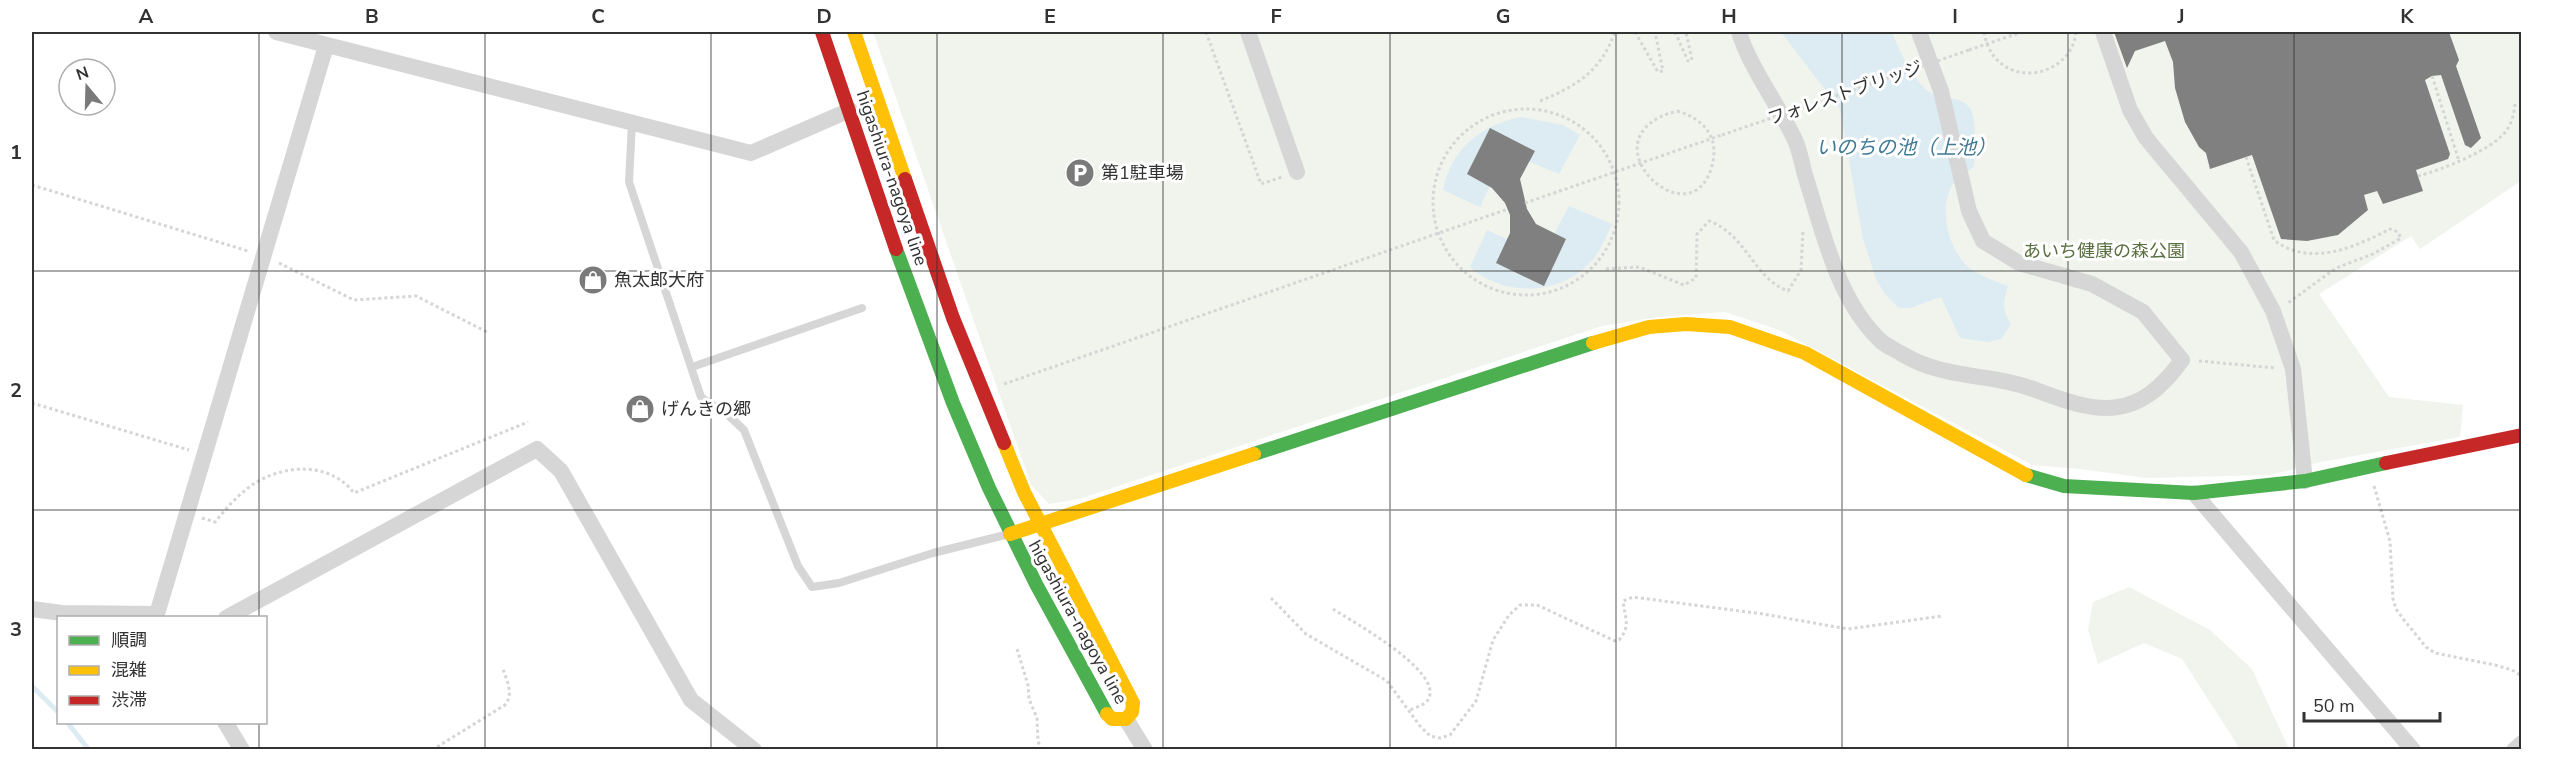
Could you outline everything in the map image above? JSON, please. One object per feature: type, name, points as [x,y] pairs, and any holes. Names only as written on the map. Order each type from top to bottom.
[{"type":"street","points":[[276,32],[750,153],[850,110]]},
{"type":"street","name":"higashiura-nagoya line","points":[[822,32],[937,361],[974,454],[1010,534],[1103,710],[1112,719],[1126,719],[1132,712],[1133,704],[1024,492],[953,318],[854,32]]},
{"type":"street","points":[[1248,32],[1297,172]]},
{"type":"street","points":[[1739,32],[1796,142],[1829,251],[1858,312],[1883,342],[1921,365],[1948,373],[2016,382],[2065,401],[2107,410],[2142,400],[2167,381],[2182,360],[2143,312],[2092,284],[2019,263],[1983,241],[1969,211],[1960,182],[1941,92],[1919,32]]},
{"type":"street","points":[[2103,32],[2130,110],[2146,138],[2241,252],[2273,311],[2293,369],[2305,481]]},
{"type":"street","points":[[32,609],[62,613],[158,616],[326,46]]},
{"type":"street","points":[[1010,534],[1601,340],[1648,327],[1686,324],[1730,327],[1805,353],[2032,478],[2064,486],[2194,493],[2305,481],[2460,446],[2522,435]]},
{"type":"street","points":[[230,616],[537,449],[561,471],[691,700],[754,750]]},
{"type":"street","points":[[2194,493],[2413,750]]},
{"type":"street","points":[[1126,719],[1145,750]]},
{"type":"street","points":[[226,724],[242,750]]},
{"type":"street","points":[[2514,750],[2522,743]]},
{"type":"lane","points":[[632,122],[629,182],[692,367],[700,397],[727,414],[744,430],[798,566],[812,587],[839,583],[933,553],[1010,534]]},
{"type":"lane","points":[[692,367],[862,308]]},
{"type":"path","points":[[1206,32],[1261,184],[1297,172]]},
{"type":"path","points":[[1540,101],[1576,85],[1599,64],[1615,32]]},
{"type":"path","points":[[1635,32],[1658,72],[1663,71],[1655,32]]},
{"type":"path","points":[[1675,32],[1688,61],[1692,60],[1686,32]]},
{"type":"path","points":[[1984,32],[1986,44],[2000,65],[2022,72],[2047,69],[2066,55],[2072,46],[2076,32]]},
{"type":"path","name":"フォレストブリッジ","points":[[1525,203],[2022,32]]},
{"type":"path","points":[[2432,76],[2459,161]]},
{"type":"path","points":[[2418,176],[2459,161],[2485,147],[2506,131],[2515,111],[2515,102]]},
{"type":"path","points":[[1531,109],[1566,118],[1579,124],[1595,138],[1605,151],[1615,172],[1619,194],[1616,224],[1609,245],[1582,275],[1562,286],[1538,294],[1511,296],[1469,279],[1454,262],[1440,233],[1433,207],[1433,192],[1442,160],[1459,136],[1489,118],[1531,109]]},
{"type":"path","points":[[1677,111],[1693,115],[1704,124],[1715,150],[1709,175],[1692,192],[1678,193],[1664,190],[1648,177],[1640,163],[1638,151],[1641,135],[1650,121],[1677,111]]},
{"type":"path","points":[[2246,157],[2274,240],[2279,244],[2306,254],[2330,253],[2354,247],[2390,229],[2398,232],[2401,238],[2373,254],[2336,268],[2312,287],[2273,311]]},
{"type":"path","points":[[1606,269],[1639,267],[1684,285],[1696,278],[1697,234],[1709,221],[1724,227],[1773,286],[1788,291],[1801,270],[1803,223],[1813,198]]},
{"type":"path","points":[[997,387],[1508,209]]},
{"type":"path","points":[[2182,360],[2293,369]]},
{"type":"path","points":[[32,402],[205,455]]},
{"type":"path","points":[[188,514],[215,522],[248,487],[279,472],[296,469],[316,470],[334,475],[354,493],[528,422]]},
{"type":"path","points":[[2368,467],[2390,542],[2396,609],[2404,620],[2426,647],[2435,653],[2495,665],[2522,676]]},
{"type":"path","points":[[1271,598],[1306,634],[1388,681],[1420,726],[1430,736],[1440,738],[1450,735],[1476,701],[1493,640],[1509,615],[1520,605],[1537,605],[1615,641],[1626,633],[1628,623],[1623,601],[1633,597],[1763,614],[1848,629],[1942,616]]},
{"type":"path","points":[[1333,609],[1395,650],[1426,679],[1430,690],[1429,697],[1425,703],[1409,711]]},
{"type":"path","points":[[1017,649],[1028,685],[1029,699],[1037,718],[1038,741],[1041,750]]},
{"type":"path","points":[[432,750],[506,705],[510,700],[510,693],[503,669]]},
{"type":"green space","name":"あいち健康の森公園","points":[[873,32],[2521,32],[2521,181],[2420,249],[2411,236],[2319,294],[2389,397],[2463,405],[2460,437],[2321,462],[2270,475],[2146,478],[2032,465],[1779,330],[1725,312],[1658,317],[1602,326],[1079,499],[1049,504],[1031,485]]},
{"type":"green space","points":[[2129,587],[2210,630],[2252,669],[2289,749],[2240,749],[2182,659],[2144,643],[2098,664],[2088,630],[2093,602]]},
{"type":"water","name":"いのちの池（上池）","points":[[1781,32],[1892,32],[1908,66],[1925,88],[1935,95],[1956,99],[1969,107],[1975,127],[1974,166],[1953,184],[1946,204],[1947,227],[1955,249],[1967,266],[2008,286],[2004,306],[2011,324],[2001,339],[1988,342],[1960,338],[1941,297],[1910,308],[1899,308],[1885,294],[1876,279],[1863,239],[1840,109]]},
{"type":"water","points":[[1521,117],[1563,125],[1580,135],[1559,174],[1506,152],[1480,207],[1443,190],[1453,162],[1470,141],[1493,126]]},
{"type":"water","points":[[1569,206],[1612,224],[1595,257],[1583,270],[1552,285],[1517,288],[1484,277],[1470,267],[1487,230],[1543,255]]},
{"type":"building","points":[[2114,32],[2449,32],[2459,60],[2456,66],[2481,138],[2471,148],[2465,145],[2441,75],[2432,76],[2425,80],[2450,154],[2448,159],[2416,170],[2423,191],[2383,204],[2377,191],[2364,195],[2368,210],[2338,235],[2307,241],[2281,239],[2252,155],[2210,169],[2206,153],[2199,147],[2185,122],[2175,88],[2173,62],[2165,41],[2135,51],[2127,68]]},
{"type":"building","points":[[1490,128],[1535,151],[1520,179],[1527,209],[1536,224],[1566,239],[1544,286],[1496,263],[1510,233],[1510,215],[1505,203],[1492,188],[1467,174]]},
{"type":"waterway","points":[[32,686],[57,711]]},
{"type":"waterway","points":[[69,724],[89,750]]},
{"type":"traffic: fast","points":[[896,249],[953,403],[989,488],[1036,584],[1107,714]]},
{"type":"traffic: fast","points":[[1254,454],[1593,343]]},
{"type":"traffic: fast","points":[[2026,475],[2064,486],[2194,493],[2305,481],[2386,463]]},
{"type":"traffic: slow","points":[[854,32],[905,179]]},
{"type":"traffic: slow","points":[[1593,343],[1649,327],[1686,324],[1730,327],[1805,353],[2026,475]]},
{"type":"traffic: slow","points":[[1004,443],[1024,492],[1133,703],[1132,712],[1126,719],[1112,719],[1107,714]]},
{"type":"traffic: slow","points":[[1010,534],[1254,454]]},
{"type":"traffic: jam","points":[[822,32],[896,249]]},
{"type":"traffic: jam","points":[[905,179],[953,318],[1004,443]]},
{"type":"traffic: jam","points":[[2386,463],[2522,435]]},
{"type":"place","name":"第1駐車場","points":[[1080,173]]},
{"type":"place","name":"魚太郎大府","points":[[593,280]]},
{"type":"place","name":"げんきの郷","points":[[640,409]]}]
